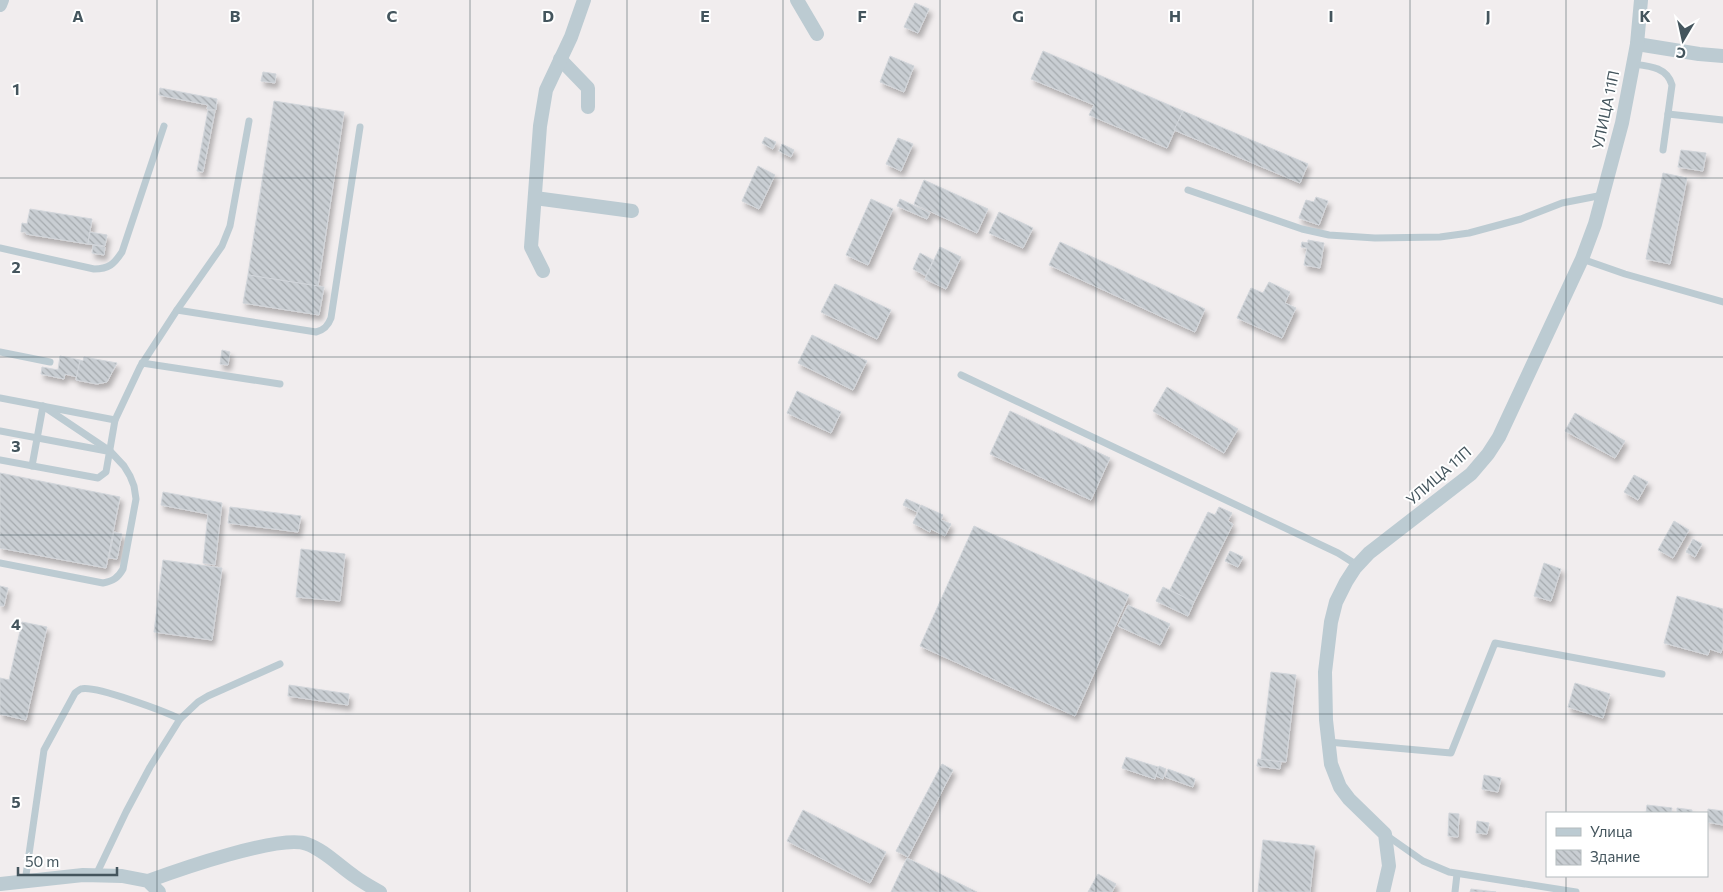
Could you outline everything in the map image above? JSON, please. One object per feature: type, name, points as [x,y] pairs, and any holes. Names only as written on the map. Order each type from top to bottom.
[{"type":"street","points":[[0,5],[2,0]]},
{"type":"street","points":[[543,271],[531,247],[540,126],[546,90],[571,37],[584,0]]},
{"type":"street","points":[[797,0],[817,34]]},
{"type":"street","name":"УЛИЦА 11П","points":[[1385,834],[1349,799],[1340,787],[1331,764],[1328,742],[1325,672],[1331,622],[1336,602],[1346,582],[1368,553],[1471,474],[1499,437],[1582,259],[1604,195],[1622,123],[1637,44],[1641,0]]},
{"type":"street","points":[[1637,44],[1723,56]]},
{"type":"street","points":[[560,59],[588,88],[588,107]]},
{"type":"street","points":[[535,198],[632,211]]},
{"type":"street","points":[[1383,892],[1389,866],[1385,834]]},
{"type":"street","points":[[0,884],[96,875],[148,880],[210,860],[279,842],[293,841],[306,843],[319,850],[355,878],[380,892]]},
{"type":"street","points":[[148,880],[159,892]]},
{"type":"lane","points":[[1633,64],[1663,71],[1668,76],[1672,85],[1663,150]]},
{"type":"lane","points":[[1668,114],[1723,120]]},
{"type":"lane","points":[[0,460],[98,478],[106,472],[116,420],[130,385],[142,363],[227,236],[249,121]]},
{"type":"lane","points":[[0,248],[94,269],[105,269],[114,264],[122,252],[164,126]]},
{"type":"lane","points":[[177,310],[316,332],[328,325],[331,318],[360,127]]},
{"type":"lane","points":[[1188,190],[1302,230],[1329,235],[1375,238],[1440,237],[1469,233],[1520,219],[1562,203],[1604,195]]},
{"type":"lane","points":[[1582,259],[1625,274],[1723,302]]},
{"type":"lane","points":[[0,352],[50,362]]},
{"type":"lane","points":[[142,363],[280,384]]},
{"type":"lane","points":[[961,375],[1338,554],[1357,566]]},
{"type":"lane","points":[[0,398],[116,420]]},
{"type":"lane","points":[[32,466],[43,406]]},
{"type":"lane","points":[[0,563],[103,583],[112,581],[119,576],[123,569],[136,498],[130,476],[124,466],[110,451],[43,406]]},
{"type":"lane","points":[[0,431],[110,451]]},
{"type":"lane","points":[[1328,742],[1451,753],[1495,643],[1662,674]]},
{"type":"lane","points":[[96,875],[150,767],[180,719],[198,702],[208,696],[280,664]]},
{"type":"lane","points":[[24,882],[44,750],[74,693],[81,689],[98,691],[156,708],[180,719]]},
{"type":"lane","points":[[1385,834],[1423,861],[1457,874],[1576,892]]},
{"type":"lane","points":[[1455,892],[1457,874]]},
{"type":"building","points":[[915,3],[929,9],[918,33],[904,27]]},
{"type":"building","points":[[1043,51],[1183,111],[1167,148],[1089,115],[1094,105],[1031,79]]},
{"type":"building","points":[[890,56],[914,66],[904,92],[880,82]]},
{"type":"building","points":[[263,72],[276,74],[275,83],[261,81]]},
{"type":"building","points":[[160,88],[217,99],[216,110],[207,109],[208,105],[159,95]]},
{"type":"building","points":[[274,101],[344,112],[318,286],[248,275]]},
{"type":"building","points":[[208,110],[215,111],[203,172],[197,171]]},
{"type":"building","points":[[1183,111],[1308,164],[1300,183],[1174,130]]},
{"type":"building","points":[[765,137],[776,142],[773,149],[762,143]]},
{"type":"building","points":[[898,138],[913,144],[901,171],[886,164]]},
{"type":"building","points":[[782,144],[794,150],[791,157],[779,151]]},
{"type":"building","points":[[1681,150],[1706,153],[1703,171],[1678,167]]},
{"type":"building","points":[[758,166],[775,175],[759,209],[742,201]]},
{"type":"building","points":[[1663,173],[1687,178],[1670,264],[1646,259]]},
{"type":"building","points":[[924,180],[988,209],[977,233],[914,204]]},
{"type":"building","points":[[1316,197],[1328,201],[1319,225],[1299,218],[1306,200],[1314,202]]},
{"type":"building","points":[[871,199],[893,209],[868,265],[846,255]]},
{"type":"building","points":[[900,199],[930,213],[927,219],[897,206]]},
{"type":"building","points":[[30,209],[92,219],[88,244],[21,232],[22,223],[27,224]]},
{"type":"building","points":[[999,212],[1033,228],[1023,248],[989,233]]},
{"type":"building","points":[[90,232],[107,235],[105,246],[88,244]]},
{"type":"building","points":[[1308,240],[1324,243],[1320,268],[1304,265],[1307,248],[1301,247],[1302,242],[1308,243]]},
{"type":"building","points":[[1060,242],[1205,309],[1195,332],[1049,265]]},
{"type":"building","points":[[93,245],[105,247],[104,255],[92,253]]},
{"type":"building","points":[[940,247],[961,257],[946,289],[925,279]]},
{"type":"building","points":[[920,253],[933,260],[926,276],[913,269]]},
{"type":"building","points":[[248,275],[324,287],[319,315],[243,303]]},
{"type":"building","points":[[1269,282],[1290,292],[1285,303],[1296,308],[1282,338],[1237,318],[1251,288],[1263,293]]},
{"type":"building","points":[[835,284],[891,310],[877,339],[821,312]]},
{"type":"building","points":[[812,335],[867,361],[853,390],[798,363]]},
{"type":"building","points":[[222,350],[230,352],[228,365],[220,364]]},
{"type":"building","points":[[60,356],[80,360],[77,377],[65,374],[64,379],[41,374],[42,367],[58,370]]},
{"type":"building","points":[[84,357],[117,363],[107,382],[97,384],[76,380],[80,360],[83,361]]},
{"type":"building","points":[[1167,387],[1238,429],[1224,453],[1153,411]]},
{"type":"building","points":[[797,391],[841,412],[831,433],[787,413]]},
{"type":"building","points":[[1010,411],[1110,458],[1091,500],[990,454]]},
{"type":"building","points":[[1575,413],[1625,441],[1615,458],[1565,431]]},
{"type":"building","points":[[0,473],[120,497],[106,568],[0,548]]},
{"type":"building","points":[[1634,475],[1648,482],[1638,500],[1624,492]]},
{"type":"building","points":[[163,492],[222,503],[215,565],[203,563],[208,514],[161,505]]},
{"type":"building","points":[[906,499],[920,505],[917,512],[903,505]]},
{"type":"building","points":[[921,505],[943,515],[941,520],[951,524],[945,536],[931,529],[930,532],[913,523]]},
{"type":"building","points":[[230,507],[301,516],[298,532],[228,523]]},
{"type":"building","points":[[1219,507],[1232,513],[1228,521],[1233,524],[1194,602],[1170,590],[1208,512],[1215,515]]},
{"type":"building","points":[[1674,521],[1689,530],[1673,558],[1658,550]]},
{"type":"building","points":[[974,526],[1129,595],[1075,716],[920,646]]},
{"type":"building","points":[[114,532],[122,534],[117,559],[109,558]]},
{"type":"building","points":[[1693,539],[1702,544],[1695,557],[1686,552]]},
{"type":"building","points":[[301,549],[345,554],[340,601],[296,597]]},
{"type":"building","points":[[1230,551],[1243,557],[1238,567],[1225,561]]},
{"type":"building","points":[[163,560],[222,568],[212,640],[154,632]]},
{"type":"building","points":[[1544,563],[1561,569],[1551,601],[1534,596]]},
{"type":"building","points":[[0,586],[8,588],[4,606],[0,606]]},
{"type":"building","points":[[1163,587],[1194,602],[1188,616],[1156,601]]},
{"type":"building","points":[[1677,596],[1723,609],[1723,646],[1721,653],[1710,649],[1708,655],[1664,643]]},
{"type":"building","points":[[1128,605],[1170,624],[1160,645],[1118,626]]},
{"type":"building","points":[[22,622],[47,627],[26,720],[0,714],[0,678],[9,680]]},
{"type":"building","points":[[1271,672],[1296,675],[1286,762],[1261,759]]},
{"type":"building","points":[[1575,683],[1610,694],[1603,718],[1568,707]]},
{"type":"building","points":[[289,685],[349,694],[348,705],[288,696]]},
{"type":"building","points":[[1126,757],[1158,767],[1155,779],[1122,768]]},
{"type":"building","points":[[1258,759],[1281,762],[1280,769],[1257,766]]},
{"type":"building","points":[[942,764],[953,770],[908,857],[896,851]]},
{"type":"building","points":[[1159,766],[1166,769],[1163,779],[1156,776]]},
{"type":"building","points":[[1168,769],[1195,779],[1193,787],[1165,777]]},
{"type":"building","points":[[1484,775],[1501,778],[1498,792],[1482,789]]},
{"type":"building","points":[[1647,805],[1672,808],[1671,812],[1646,812]]},
{"type":"building","points":[[1677,808],[1692,810],[1692,812],[1677,812]]},
{"type":"building","points":[[1708,809],[1723,811],[1723,825],[1708,822]]},
{"type":"building","points":[[803,810],[886,852],[870,883],[787,841]]},
{"type":"building","points":[[1449,813],[1459,814],[1458,837],[1448,836]]},
{"type":"building","points":[[1477,821],[1489,823],[1487,834],[1476,833]]},
{"type":"building","points":[[1263,840],[1315,846],[1310,892],[1258,892]]},
{"type":"building","points":[[907,858],[977,892],[891,892]]},
{"type":"building","points":[[1098,874],[1116,884],[1112,892],[1088,892]]},
{"type":"building","points":[[1471,889],[1496,892],[1470,892]]}]
